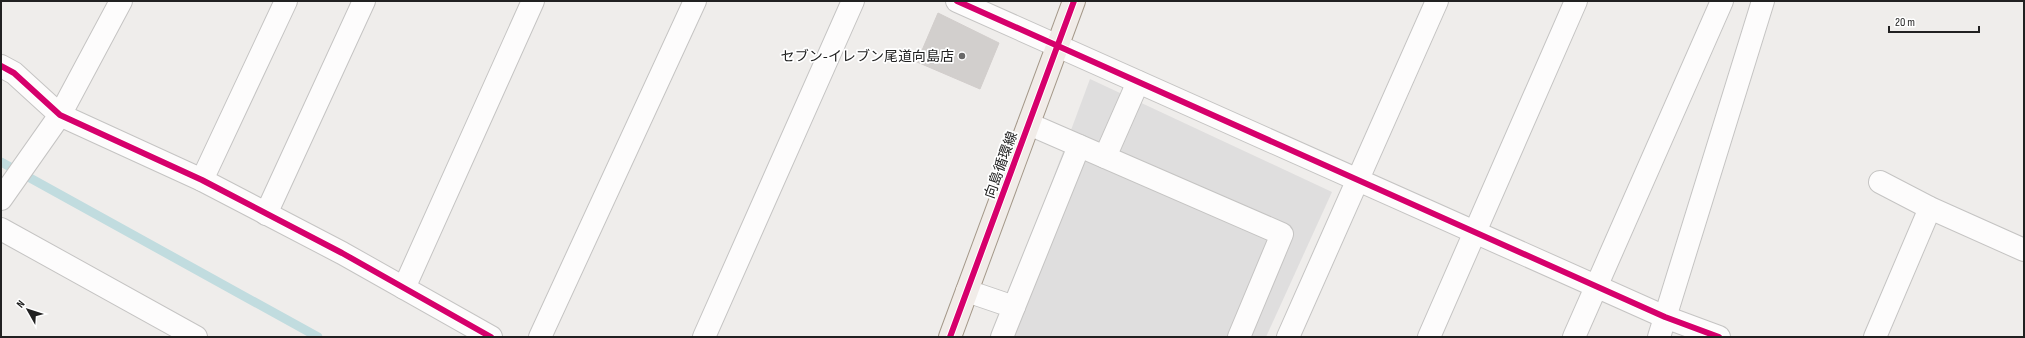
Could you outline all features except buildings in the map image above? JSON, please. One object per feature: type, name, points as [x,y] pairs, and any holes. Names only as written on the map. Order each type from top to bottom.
[{"type":"main road","name":"向島循環線","points":[[950,337],[1074,1]]},
{"type":"street","points":[[1,199],[60,114],[121,1]]},
{"type":"street","points":[[202,180],[286,1]]},
{"type":"street","points":[[266,214],[364,1]]},
{"type":"street","points":[[404,288],[533,1]]},
{"type":"street","points":[[540,337],[695,1]]},
{"type":"street","points":[[704,337],[853,1]]},
{"type":"street","points":[[957,1],[1597,287],[1662,327],[1719,337]]},
{"type":"street","points":[[1288,337],[1437,1]]},
{"type":"street","points":[[1429,337],[1576,1]]},
{"type":"street","points":[[1574,337],[1722,1]]},
{"type":"street","points":[[1662,327],[1763,1]]},
{"type":"street","points":[[1,66],[14,73],[60,114],[202,180],[404,288],[491,337]]},
{"type":"street","points":[[1105,157],[1138,82]]},
{"type":"street","points":[[1029,124],[1282,234],[1240,337]]},
{"type":"street","points":[[1002,337],[1079,146]]},
{"type":"street","points":[[1880,182],[1930,208],[2024,250]]},
{"type":"street","points":[[1875,337],[1930,208]]},
{"type":"street","points":[[1,229],[196,337]]},
{"type":"street","points":[[967,291],[1014,307]]},
{"type":"shaded area","points":[[1090,79],[1332,192],[1266,337],[994,337]]},
{"type":"waterway","points":[[1,162],[318,337]]},
{"type":"cycle path","points":[[957,1],[1665,317],[1719,337]]},
{"type":"cycle path","points":[[950,337],[1074,1]]},
{"type":"cycle path","points":[[1,66],[14,73],[60,115],[202,180],[342,253],[491,337]]},
{"type":"place","name":"セブン-イレブン尾道向島店","points":[[962,56]]}]
